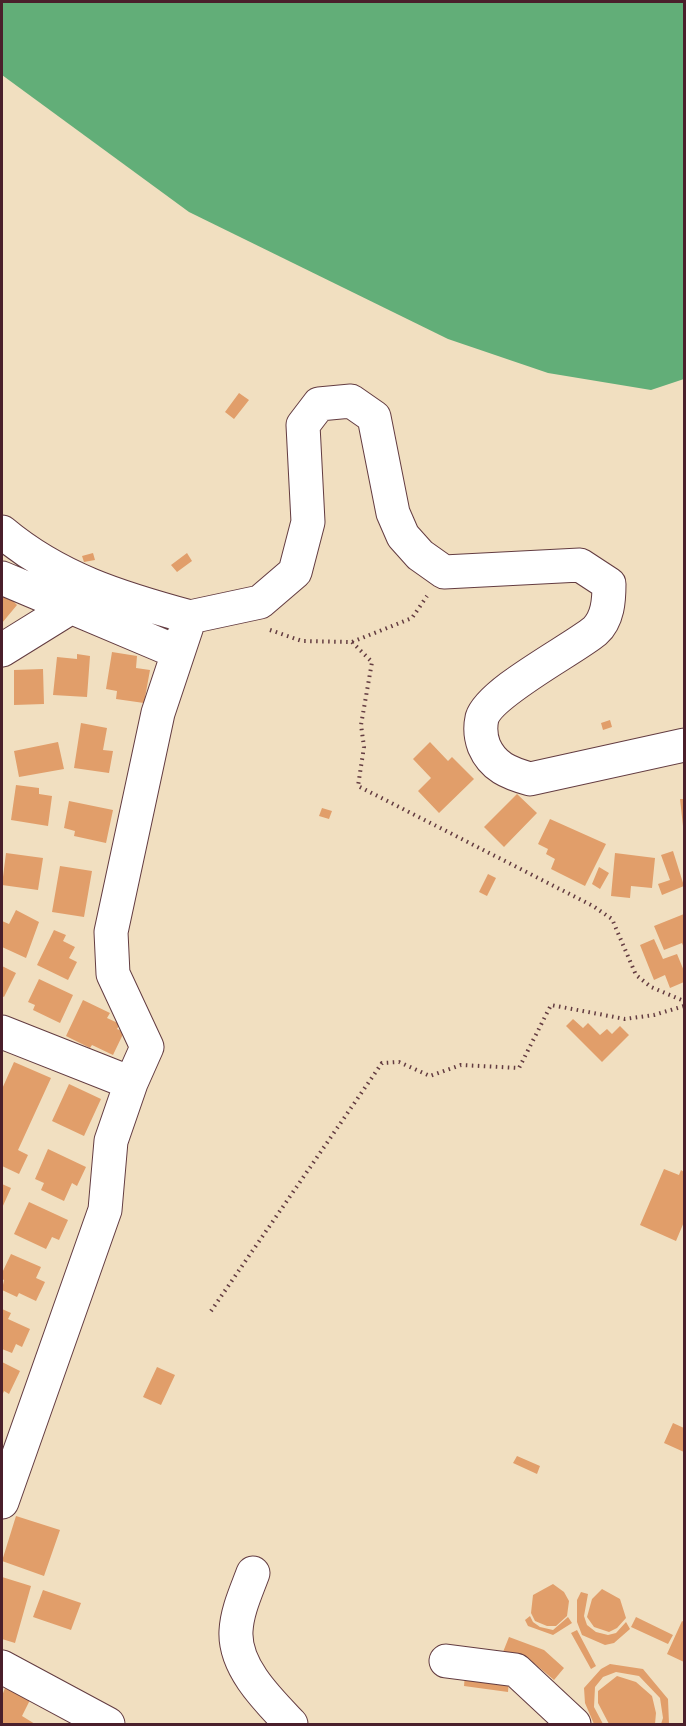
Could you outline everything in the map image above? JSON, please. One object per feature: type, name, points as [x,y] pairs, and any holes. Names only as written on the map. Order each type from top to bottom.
[{"type":"street","points":[[2,532],[62,573],[116,597],[190,617],[260,602],[295,572],[308,522],[303,425],[320,404],[351,401],[374,417],[393,513],[403,536],[420,555],[444,572],[580,565],[609,584],[609,606],[596,630],[499,698],[483,717],[482,739],[489,758],[506,772],[530,779],[684,745]]},
{"type":"street","points":[[2,578],[73,606],[177,652]]},
{"type":"street","points":[[2,650],[73,606]]},
{"type":"street","points":[[2,1502],[105,1210],[111,1141],[130,1083],[147,1047],[113,974],[111,932],[158,713],[190,617]]},
{"type":"street","points":[[3,1035],[130,1083]]},
{"type":"street","points":[[253,1573],[240,1608],[236,1633],[241,1660],[265,1697],[291,1725]]},
{"type":"street","points":[[446,1661],[516,1670],[574,1725]]},
{"type":"street","points":[[2,1667],[108,1725]]},
{"type":"path","points":[[238,607],[264,628],[302,641],[352,642],[412,618],[444,572]]},
{"type":"path","points":[[352,642],[372,662],[361,725],[364,747],[358,786],[594,906],[612,919],[636,975],[651,987],[684,1001]]},
{"type":"path","points":[[211,1311],[382,1063],[399,1062],[430,1076],[461,1065],[519,1068],[551,1005],[625,1019],[654,1015],[684,1006]]},
{"type":"green space","points":[[2,2],[684,2],[684,379],[651,390],[548,373],[448,339],[189,212],[2,75]]},
{"type":"building","points":[[239,393],[249,400],[234,419],[225,412]]},
{"type":"building","points":[[93,553],[95,560],[84,562],[82,556]]},
{"type":"building","points":[[187,553],[192,561],[177,572],[171,565]]},
{"type":"building","points":[[2,590],[17,605],[2,623]]},
{"type":"building","points":[[112,652],[137,656],[136,668],[150,670],[144,703],[116,699],[117,691],[106,689]]},
{"type":"building","points":[[77,654],[90,656],[87,697],[53,695],[57,657],[77,659]]},
{"type":"building","points":[[43,669],[44,704],[14,705],[14,670]]},
{"type":"building","points":[[610,720],[612,727],[603,730],[601,723]]},
{"type":"building","points":[[81,723],[107,728],[103,750],[113,751],[109,773],[74,768]]},
{"type":"building","points":[[58,742],[64,769],[19,777],[14,751]]},
{"type":"building","points":[[430,742],[448,761],[452,757],[474,779],[439,813],[418,791],[431,778],[413,759]]},
{"type":"building","points":[[16,785],[39,788],[39,794],[52,796],[48,826],[11,820]]},
{"type":"building","points":[[517,794],[537,813],[504,847],[484,827]]},
{"type":"building","points":[[680,799],[684,799],[683,826]]},
{"type":"building","points":[[69,801],[113,810],[106,843],[74,836],[75,831],[64,828]]},
{"type":"building","points":[[322,808],[332,811],[329,819],[319,816]]},
{"type":"building","points":[[550,819],[606,844],[585,886],[551,869],[555,859],[546,854],[548,849],[538,844]]},
{"type":"building","points":[[673,851],[684,886],[662,895],[658,884],[670,880],[661,855]]},
{"type":"building","points":[[6,853],[43,858],[38,890],[2,885]]},
{"type":"building","points":[[615,853],[655,858],[652,888],[631,886],[630,898],[611,896]]},
{"type":"building","points":[[60,866],[92,871],[84,917],[52,912]]},
{"type":"building","points":[[599,867],[609,873],[600,889],[592,884]]},
{"type":"building","points":[[488,874],[496,878],[487,896],[479,892]]},
{"type":"building","points":[[16,910],[39,922],[26,958],[2,947],[2,921],[9,924]]},
{"type":"building","points":[[684,914],[684,948],[682,943],[664,950],[654,926]]},
{"type":"building","points":[[54,930],[66,935],[63,941],[75,947],[69,958],[77,962],[68,980],[37,965]]},
{"type":"building","points":[[654,939],[663,959],[677,954],[684,971],[684,982],[670,988],[665,975],[654,980],[640,945]]},
{"type":"building","points":[[2,966],[16,973],[4,997],[2,996]]},
{"type":"building","points":[[39,979],[73,995],[60,1023],[33,1010],[35,1005],[28,1002]]},
{"type":"building","points":[[83,1000],[110,1013],[107,1018],[120,1024],[117,1029],[124,1032],[113,1055],[92,1045],[90,1048],[66,1036]]},
{"type":"building","points":[[573,1019],[583,1028],[588,1023],[600,1035],[607,1029],[612,1034],[620,1026],[629,1035],[602,1062],[566,1026]]},
{"type":"building","points":[[14,1062],[51,1078],[18,1150],[28,1155],[19,1174],[2,1166],[2,1089]]},
{"type":"building","points":[[69,1084],[101,1099],[84,1136],[52,1121]]},
{"type":"building","points":[[48,1149],[86,1167],[77,1186],[72,1183],[64,1201],[41,1190],[44,1183],[35,1179]]},
{"type":"building","points":[[664,1169],[679,1175],[681,1170],[684,1172],[684,1222],[676,1241],[640,1225]]},
{"type":"building","points":[[2,1184],[11,1188],[2,1208]]},
{"type":"building","points":[[29,1202],[68,1220],[59,1240],[52,1237],[46,1249],[14,1234]]},
{"type":"building","points":[[11,1254],[41,1267],[36,1278],[45,1282],[36,1301],[19,1293],[17,1297],[2,1290],[4,1280],[2,1273]]},
{"type":"building","points":[[2,1309],[11,1313],[8,1319],[30,1329],[22,1347],[16,1344],[12,1353],[2,1349]]},
{"type":"building","points":[[2,1362],[20,1371],[9,1394],[4,1391],[2,1396]]},
{"type":"building","points":[[157,1367],[175,1375],[161,1405],[143,1397]]},
{"type":"building","points":[[673,1423],[684,1428],[684,1452],[664,1443]]},
{"type":"building","points":[[517,1456],[540,1466],[537,1474],[513,1463]]},
{"type":"building","points":[[16,1516],[60,1530],[44,1576],[2,1561]]},
{"type":"building","points":[[2,1577],[31,1586],[15,1643],[2,1639]]},
{"type":"building","points":[[553,1584],[564,1592],[569,1601],[567,1616],[556,1626],[547,1626],[535,1621],[531,1613],[533,1595]]},
{"type":"building","points":[[602,1589],[620,1599],[626,1618],[617,1628],[609,1632],[594,1627],[587,1617],[592,1599]]},
{"type":"building","points":[[43,1590],[81,1603],[71,1630],[33,1617]]},
{"type":"building","points":[[581,1592],[588,1594],[584,1616],[587,1625],[596,1632],[608,1635],[616,1633],[626,1622],[630,1629],[614,1643],[605,1645],[582,1635],[577,1622],[577,1600]]},
{"type":"building","points":[[530,1616],[533,1622],[540,1627],[553,1630],[568,1617],[572,1623],[553,1635],[528,1626],[525,1620]]},
{"type":"building","points":[[636,1617],[673,1635],[668,1644],[631,1627]]},
{"type":"building","points":[[682,1621],[684,1622],[684,1662],[667,1654]]},
{"type":"building","points":[[577,1630],[596,1666],[591,1669],[571,1633]]},
{"type":"building","points":[[509,1637],[544,1650],[564,1668],[554,1680],[535,1664],[503,1652]]},
{"type":"building","points":[[610,1664],[643,1669],[668,1699],[669,1724],[661,1724],[663,1718],[660,1698],[639,1676],[616,1672],[603,1677],[595,1687],[594,1707],[603,1724],[594,1724],[585,1703],[584,1688],[601,1669]]},
{"type":"building","points":[[465,1674],[509,1680],[508,1692],[464,1686]]},
{"type":"building","points":[[617,1676],[636,1682],[652,1696],[656,1713],[655,1724],[609,1724],[598,1703],[598,1691]]},
{"type":"building","points":[[5,1688],[30,1700],[22,1716],[35,1724],[2,1724],[2,1696]]}]
